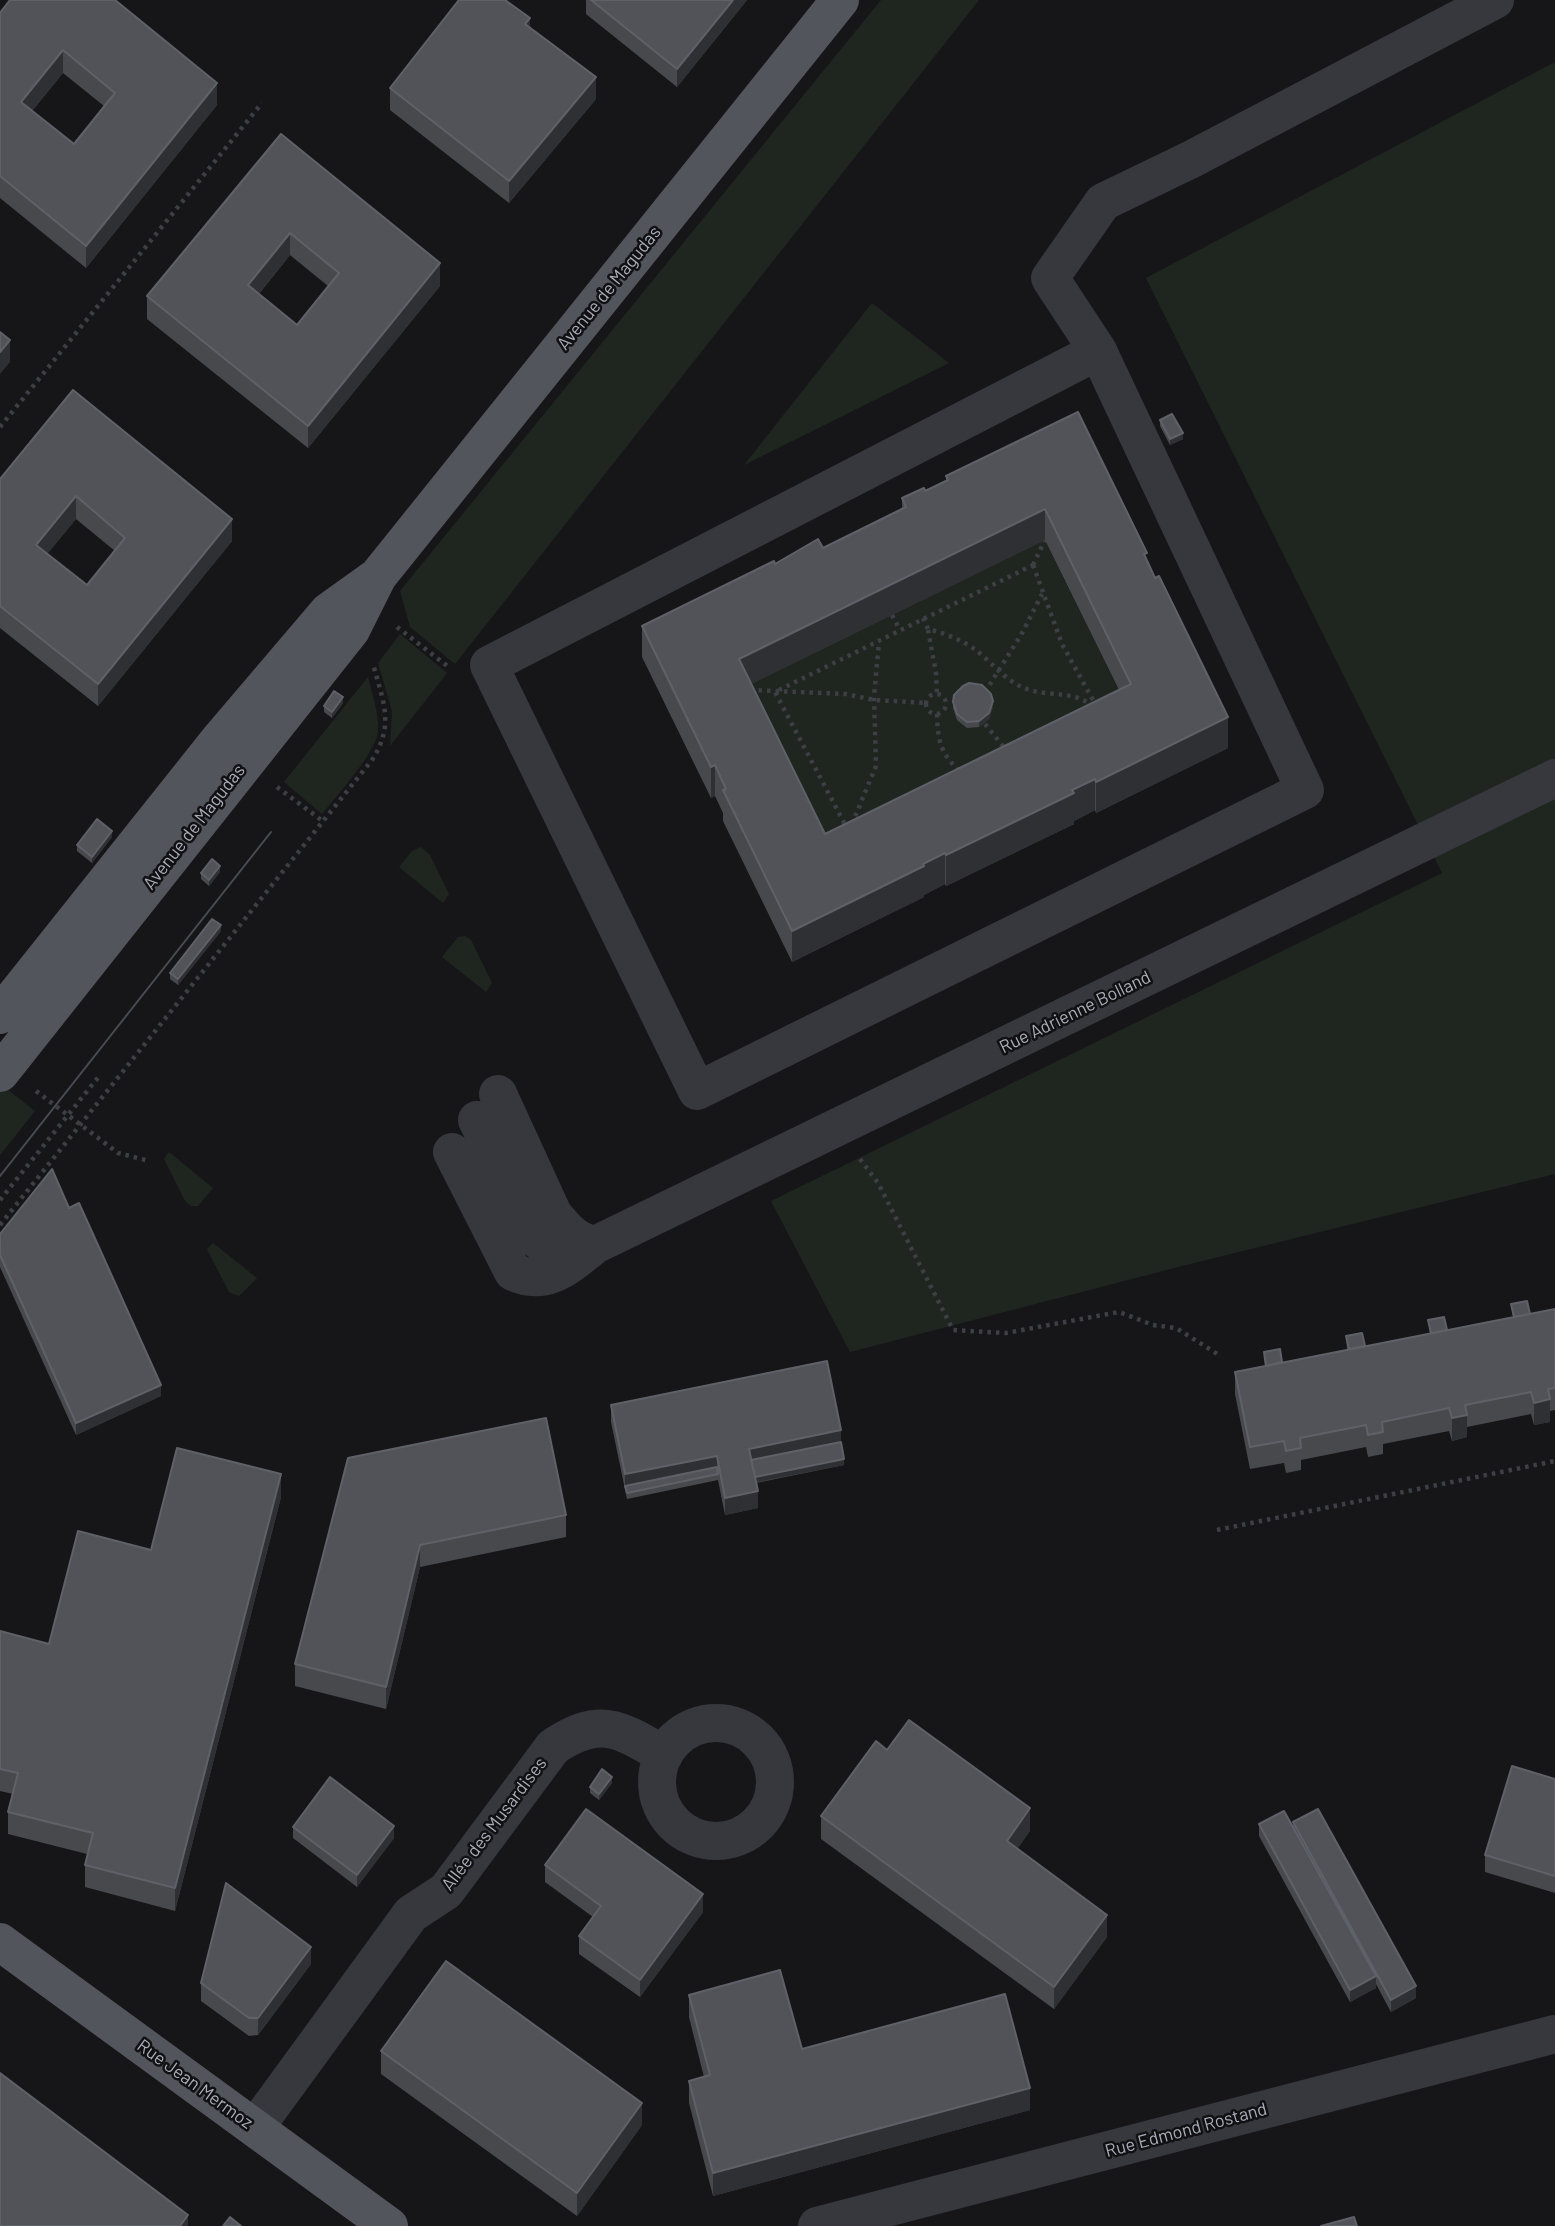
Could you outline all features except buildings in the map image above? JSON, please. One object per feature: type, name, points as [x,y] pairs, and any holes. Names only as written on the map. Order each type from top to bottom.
[{"type":"main road","name":"Avenue de Magudas","points":[[3,1070],[351,630],[378,576],[840,0]]},
{"type":"main road","name":"Avenue de Magudas","points":[[0,1015],[219,740],[328,612],[378,576]]},
{"type":"main road","name":"Rue Jean Mermoz","points":[[0,1942],[390,2226]]},
{"type":"street","points":[[1098,351],[489,666],[697,1091],[1305,790],[1098,351],[1050,278],[1103,202],[1192,159],[1495,0]]},
{"type":"street","name":"Rue Adrienne Bolland","points":[[452,1152],[513,1272],[527,1279],[542,1278],[565,1268],[595,1245],[1555,778]]},
{"type":"street","points":[[487,1107],[566,1230],[580,1242],[595,1245]]},
{"type":"street","name":"Allée des Musardises","points":[[255,2128],[411,1914],[446,1891],[553,1747],[571,1735],[588,1729],[609,1728],[630,1734],[664,1755]]},
{"type":"street","name":"Rue Edmond Rostand","points":[[817,2226],[1555,2034]]},
{"type":"path","points":[[0,427],[262,103]]},
{"type":"path","points":[[775,692],[1033,565],[1045,540]]},
{"type":"path","points":[[1033,565],[1062,644],[1099,711]]},
{"type":"path","points":[[985,692],[1000,671],[1042,593]]},
{"type":"path","points":[[892,615],[900,630]]},
{"type":"path","points":[[923,618],[928,629],[937,695]]},
{"type":"path","points":[[398,626],[451,668]]},
{"type":"path","points":[[928,629],[973,648],[1021,687],[1039,693],[1077,696],[1099,711],[1110,712]]},
{"type":"path","points":[[849,832],[876,766],[874,700],[879,641]]},
{"type":"path","points":[[0,1225],[324,822],[381,747],[385,735],[385,709],[371,659]]},
{"type":"path","points":[[739,690],[846,694],[874,700],[927,703]]},
{"type":"path","points":[[775,692],[849,832]]},
{"type":"path","points":[[937,695],[944,698],[946,706],[943,712],[937,714],[931,712],[927,703],[931,697],[937,695]]},
{"type":"path","points":[[946,706],[954,706]]},
{"type":"path","points":[[849,832],[906,815],[972,784],[1079,731],[1099,711]]},
{"type":"path","points":[[937,714],[938,738],[945,757],[972,784],[975,792]]},
{"type":"path","points":[[985,724],[1016,762]]},
{"type":"path","points":[[3,1070],[118,1153],[149,1161]]},
{"type":"path","points":[[0,1200],[100,1075]]},
{"type":"path","points":[[836,1128],[878,1183],[953,1331],[1006,1333],[1119,1312],[1153,1325],[1177,1328],[1219,1355]]},
{"type":"path","points":[[1217,1530],[1555,1461]]},
{"type":"shaded area","points":[[881,0],[979,0],[455,664],[410,627],[400,591]]},
{"type":"shaded area","points":[[1555,62],[1555,1174],[1186,1265],[850,1352],[771,1201],[1442,873],[1146,278]]},
{"type":"shaded area","points":[[872,303],[949,363],[744,465]]},
{"type":"shaded area","points":[[1045,540],[1131,715],[825,865],[739,690]]},
{"type":"shaded area","points":[[400,634],[447,673],[390,746],[392,711],[378,663]]},
{"type":"shaded area","points":[[368,677],[377,717],[376,740],[355,774],[322,814],[284,782]]},
{"type":"shaded area","points":[[421,847],[430,855],[449,894],[443,903],[399,867],[412,851]]},
{"type":"shaded area","points":[[465,936],[471,940],[492,983],[486,992],[442,957],[458,937]]},
{"type":"shaded area","points":[[3,1086],[35,1111],[0,1155],[0,1090]]},
{"type":"shaded area","points":[[169,1152],[213,1188],[198,1206],[191,1206],[185,1201],[164,1159]]},
{"type":"shaded area","points":[[213,1243],[257,1278],[239,1296],[229,1292],[207,1249]]},
{"type":"tram line","points":[[0,1176],[271,832]]}]
